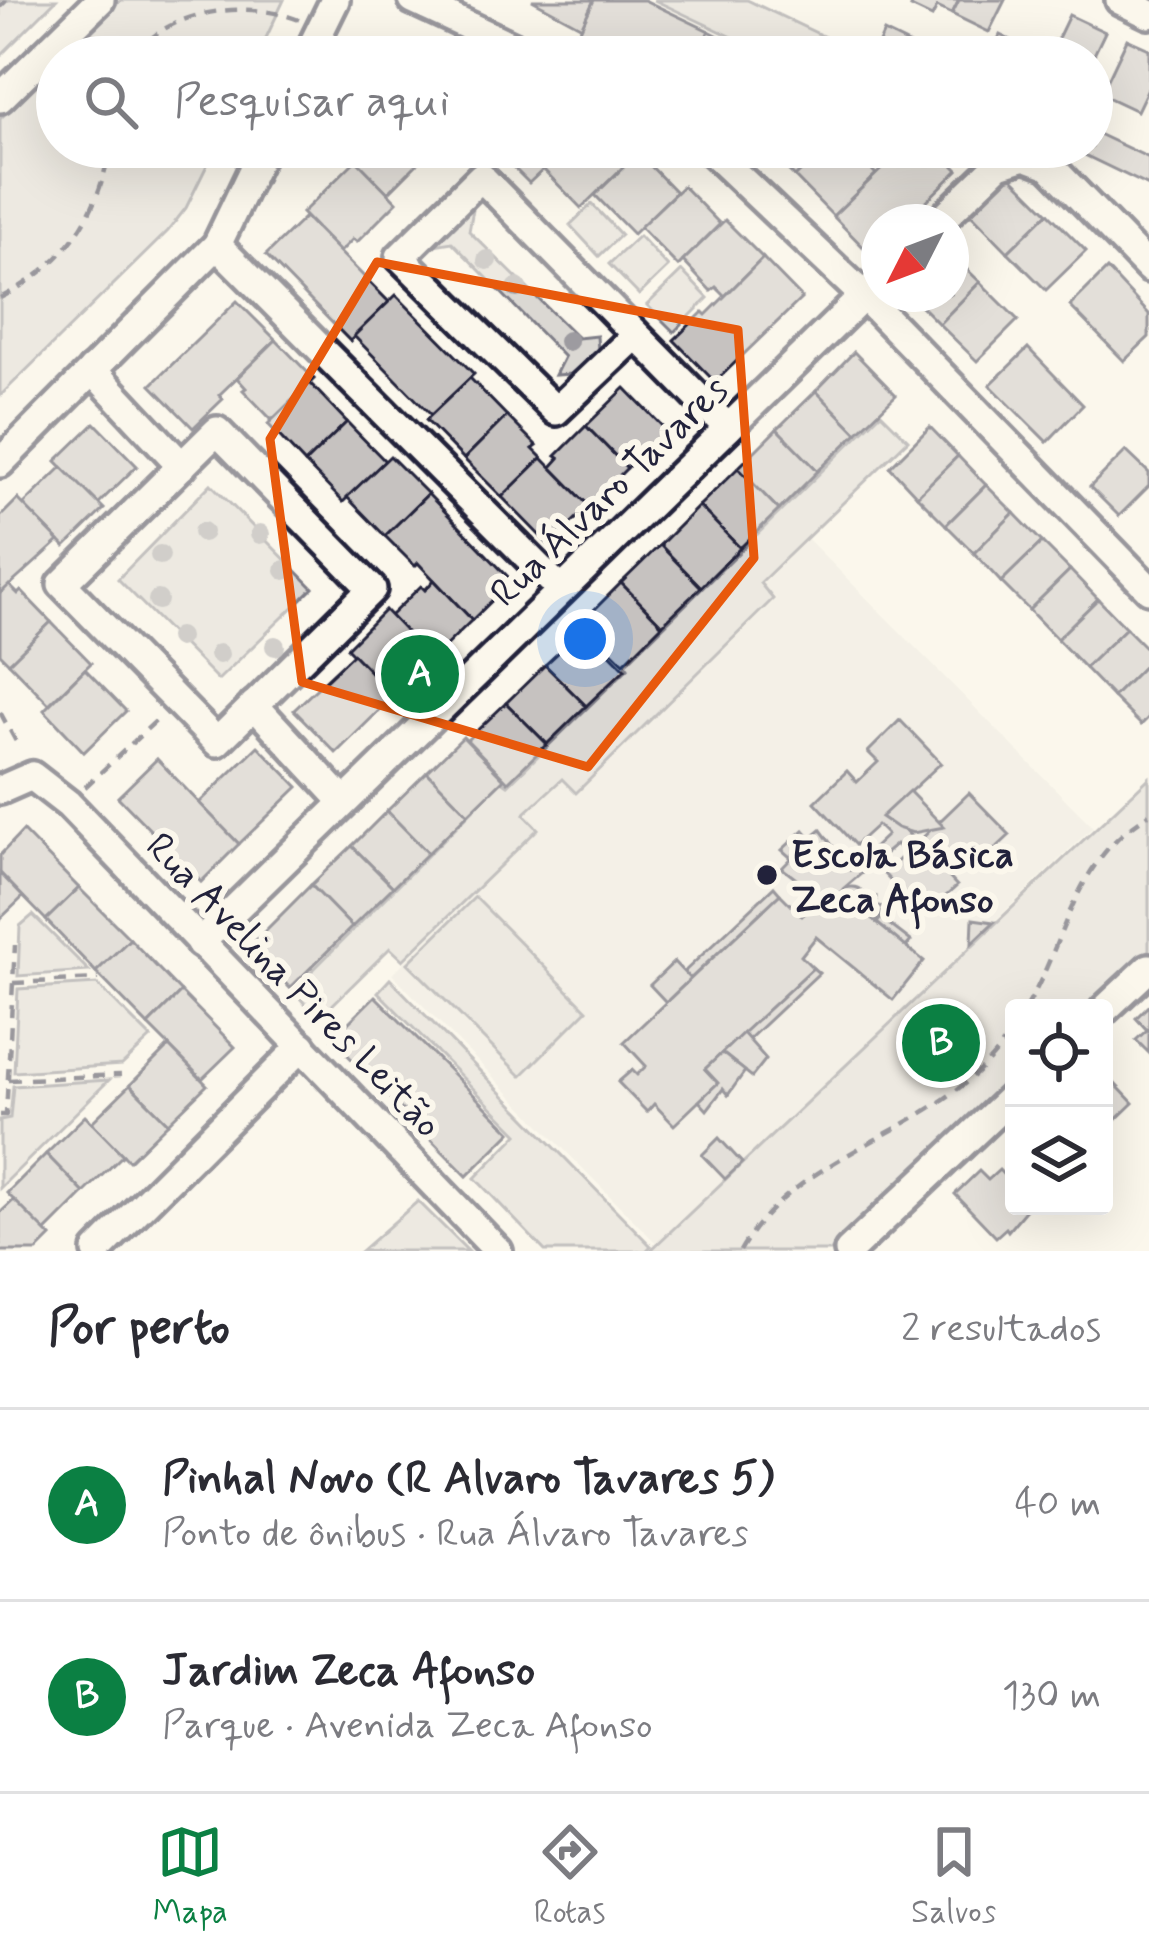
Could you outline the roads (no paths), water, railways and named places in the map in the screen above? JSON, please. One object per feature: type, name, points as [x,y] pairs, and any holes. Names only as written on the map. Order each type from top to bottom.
[{"type":"street","points":[[63,36],[100,0]]},
{"type":"street","points":[[318,36],[335,0]]},
{"type":"street","points":[[413,0],[479,36]]},
{"type":"street","points":[[1120,0],[1149,14]]},
{"type":"street","points":[[0,98],[36,63]]},
{"type":"street","points":[[0,463],[217,245],[254,168]]},
{"type":"street","points":[[480,168],[481,177],[728,428]]},
{"type":"street","points":[[732,168],[861,279]]},
{"type":"street","points":[[958,204],[995,168]]},
{"type":"street","points":[[1052,168],[1149,268]]},
{"type":"street","points":[[481,177],[400,257],[556,411],[636,335]]},
{"type":"street","points":[[217,245],[561,590]]},
{"type":"street","name":"Rua Álvaro Tavares","points":[[200,943],[861,299]]},
{"type":"street","points":[[894,312],[1149,589]]},
{"type":"street","points":[[92,370],[182,466]]},
{"type":"street","points":[[218,431],[373,589],[217,742],[62,584],[182,466],[218,431]]},
{"type":"street","points":[[254,705],[343,801]]},
{"type":"street","name":"Rua Avelina Pires Leitão","points":[[0,790],[32,776],[68,804],[498,1251]]},
{"type":"street","points":[[1113,1002],[1149,968]]},
{"type":"street","points":[[98,1251],[302,1046]]},
{"type":"street","points":[[849,1251],[1005,1104]]},
{"type":"place","name":"Pinhal Novo (R Alvaro Tavares 5)","points":[[420,674]]},
{"type":"place","name":"Escola Básica Zeca Afonso","points":[[767,875]]},
{"type":"place","name":"Jardim Zeca Afonso","points":[[941,1043]]}]
